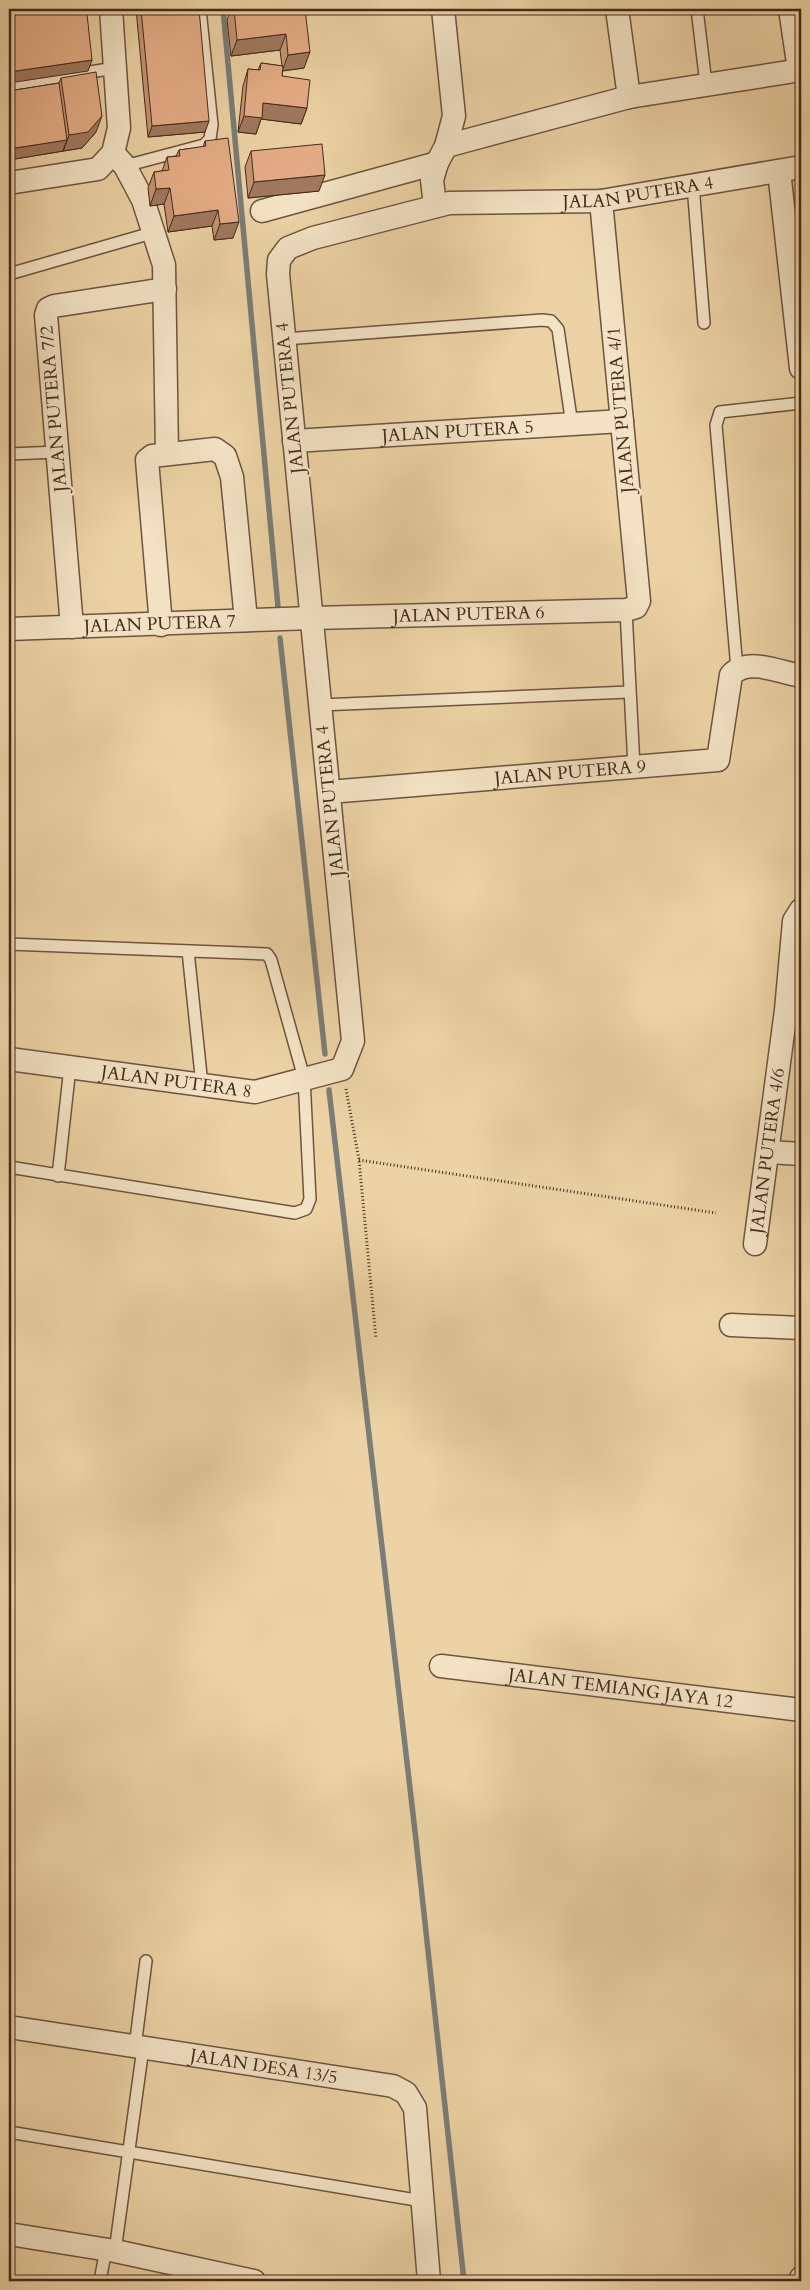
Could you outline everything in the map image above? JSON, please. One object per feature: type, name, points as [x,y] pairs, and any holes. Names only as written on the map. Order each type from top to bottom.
[{"type":"street","points":[[111,9],[119,128],[119,159],[143,200],[155,232],[164,265],[167,454]]},
{"type":"street","points":[[435,206],[432,180],[454,116],[443,9]]},
{"type":"street","points":[[617,9],[629,97]]},
{"type":"street","points":[[262,211],[629,97],[800,70],[790,9]]},
{"type":"street","points":[[9,184],[98,169],[119,159]]},
{"type":"street","name":"JALAN PUTERA 4","points":[[342,1069],[353,1041],[284,339],[278,274],[280,260],[288,248],[313,238],[449,203],[601,201],[801,167]]},
{"type":"street","points":[[779,170],[801,368]]},
{"type":"street","name":"JALAN PUTERA 4/1","points":[[601,201],[639,601],[636,608],[626,610]]},
{"type":"street","name":"JALAN PUTERA 7/2","points":[[72,628],[46,321],[48,310],[54,306],[165,289]]},
{"type":"street","name":"JALAN PUTERA 5","points":[[294,441],[622,422]]},
{"type":"street","points":[[161,625],[147,460],[152,456],[215,449],[225,456],[232,477],[246,620]]},
{"type":"street","name":"JALAN PUTERA 6","points":[[312,618],[626,610]]},
{"type":"street","name":"JALAN PUTERA 7","points":[[9,629],[161,625],[312,618]]},
{"type":"street","points":[[737,669],[750,666],[801,676]]},
{"type":"street","name":"JALAN PUTERA 9","points":[[329,792],[718,760],[731,675],[737,669]]},
{"type":"street","name":"JALAN PUTERA 4/6","points":[[755,1244],[794,1010],[794,921],[801,910]]},
{"type":"street","name":"JALAN PUTERA 8","points":[[9,1059],[254,1092],[342,1069]]},
{"type":"street","points":[[769,1152],[801,1154]]},
{"type":"street","points":[[731,1324],[801,1328]]},
{"type":"street","name":"JALAN TEMIANG JAYA 12","points":[[441,1666],[801,1710]]},
{"type":"street","name":"JALAN DESA 13/5","points":[[9,2027],[393,2086],[406,2093],[415,2108],[429,2281]]},
{"type":"street","points":[[9,2234],[110,2250],[254,2281]]},
{"type":"lane","points":[[119,159],[204,145],[210,138],[212,125],[200,9]]},
{"type":"lane","points":[[697,9],[706,84]]},
{"type":"lane","points":[[9,86],[115,68]]},
{"type":"lane","points":[[693,186],[704,323]]},
{"type":"lane","points":[[9,274],[155,232]]},
{"type":"lane","points":[[284,339],[542,320],[551,321],[558,329],[572,425]]},
{"type":"lane","points":[[737,669],[718,466],[716,425],[720,412],[801,403]]},
{"type":"lane","points":[[9,454],[58,452]]},
{"type":"lane","points":[[626,610],[634,767]]},
{"type":"lane","points":[[320,705],[629,692]]},
{"type":"lane","points":[[9,944],[267,954],[271,960],[304,1078],[310,1199],[306,1209],[295,1213],[9,1168]]},
{"type":"lane","points":[[188,951],[202,1085]]},
{"type":"lane","points":[[58,1176],[70,1067]]},
{"type":"lane","points":[[100,2281],[110,2250],[129,2151],[146,1961]]},
{"type":"lane","points":[[9,2132],[422,2201]]},
{"type":"path","points":[[342,1069],[358,1160],[376,1339]]},
{"type":"path","points":[[358,1160],[716,1213]]},
{"type":"building","points":[[48,9],[80,9],[87,14],[92,60],[9,72],[9,14]]},
{"type":"building","points":[[141,9],[199,9],[209,121],[152,126]]},
{"type":"building","points":[[234,9],[305,9],[310,52],[288,55],[286,34],[237,40]]},
{"type":"building","points":[[261,63],[283,66],[282,76],[310,80],[307,108],[263,103],[262,118],[244,116],[248,69],[260,70]]},
{"type":"building","points":[[96,72],[102,116],[88,132],[69,135],[61,78]]},
{"type":"building","points":[[59,83],[67,140],[9,149],[9,91]]},
{"type":"building","points":[[228,138],[239,222],[220,224],[218,210],[174,216],[170,188],[156,189],[154,172],[169,170],[167,157],[180,156],[179,150],[206,146],[205,141]]},
{"type":"building","points":[[322,144],[325,175],[254,182],[251,151]]},
{"type":"waterway","points":[[223,9],[278,607]]},
{"type":"waterway","points":[[280,638],[325,1054]]},
{"type":"waterway","points":[[329,1090],[416,1840],[464,2281]]}]
